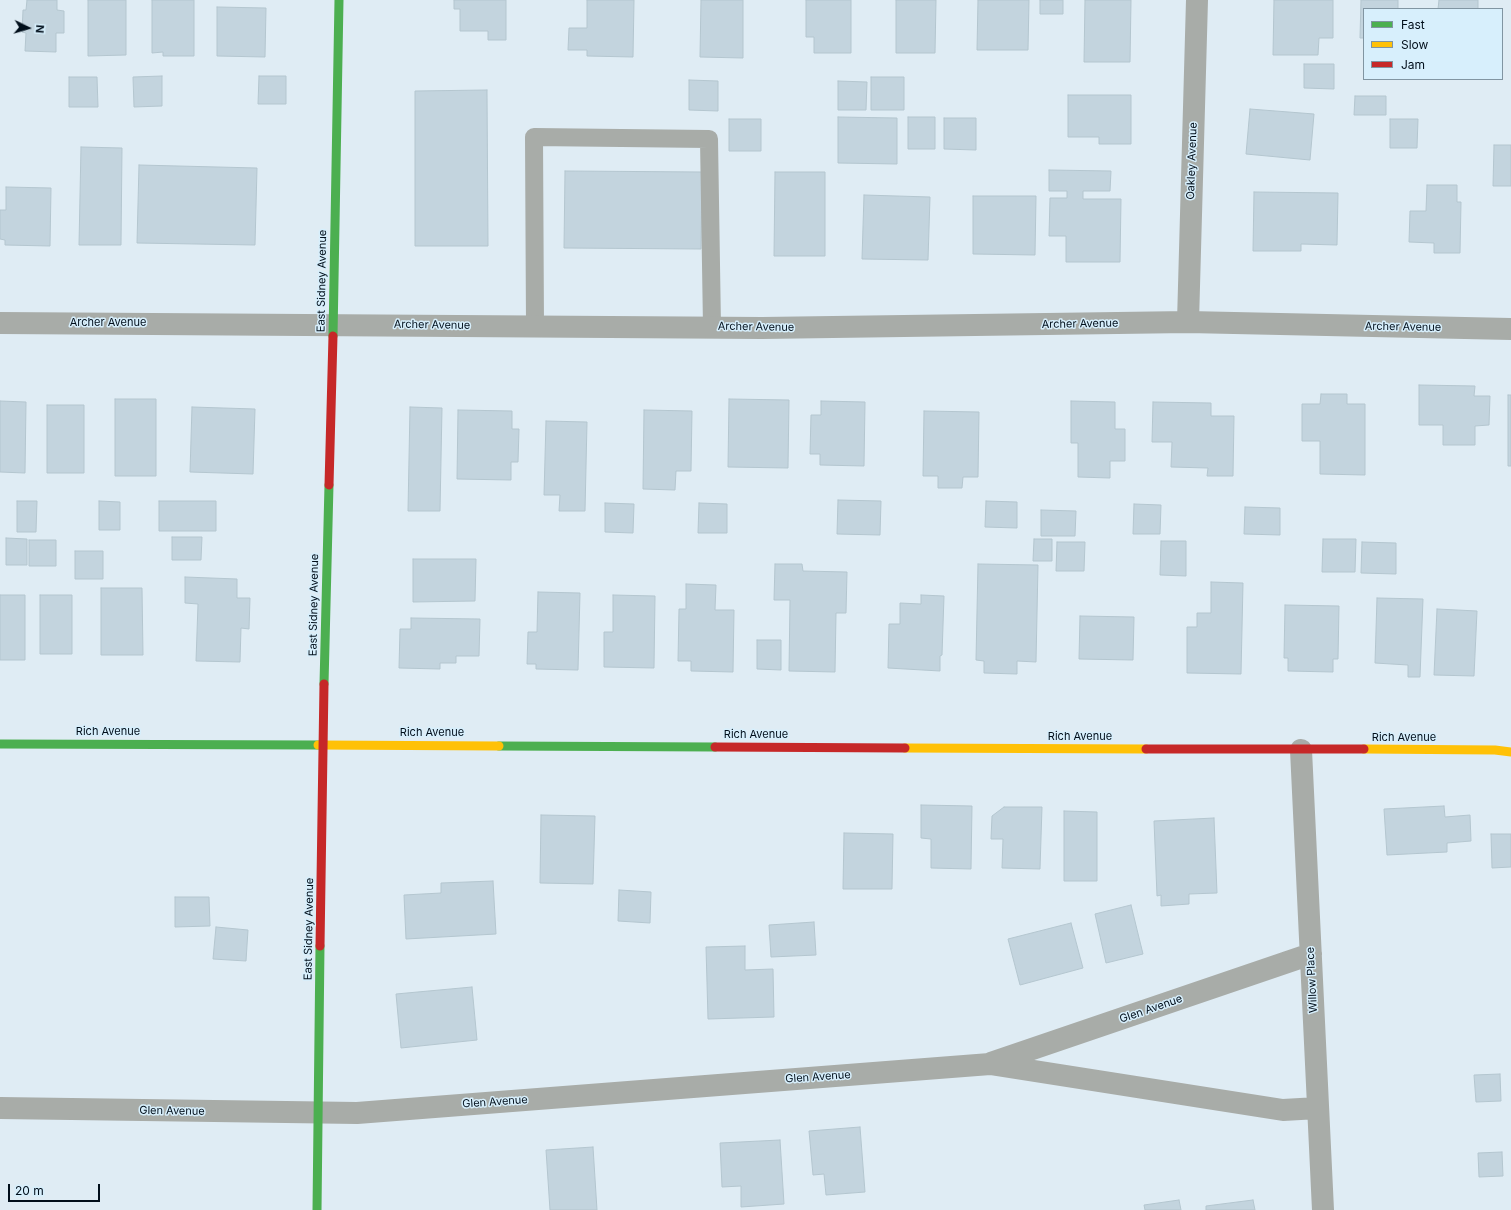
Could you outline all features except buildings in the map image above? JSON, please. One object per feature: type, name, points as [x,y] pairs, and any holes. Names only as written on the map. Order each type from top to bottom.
[{"type":"street","name":"East Sidney Avenue","points":[[317,1210],[323,745],[339,0]]},
{"type":"street","name":"Oakley Avenue","points":[[1188,322],[1197,0]]},
{"type":"street","name":"Archer Avenue","points":[[0,323],[762,328],[1188,322],[1511,329]]},
{"type":"street","name":"Rich Avenue","points":[[0,744],[1495,750],[1511,752]]},
{"type":"street","name":"Willow Place","points":[[1301,750],[1323,1210]]},
{"type":"street","name":"Glen Avenue","points":[[990,1064],[1311,954]]},
{"type":"street","name":"Glen Avenue","points":[[0,1108],[357,1113],[990,1064],[1283,1110],[1318,1108]]},
{"type":"lane","points":[[535,326],[534,137],[709,139],[712,327]]},
{"type":"traffic: fast","points":[[333,336],[339,0]]},
{"type":"traffic: fast","points":[[324,684],[329,485]]},
{"type":"traffic: fast","points":[[0,744],[318,745]]},
{"type":"traffic: fast","points":[[499,746],[715,747]]},
{"type":"traffic: fast","points":[[317,1210],[320,946]]},
{"type":"traffic: slow","points":[[318,745],[499,746]]},
{"type":"traffic: slow","points":[[905,748],[1146,749]]},
{"type":"traffic: slow","points":[[1364,749],[1495,750],[1511,752]]},
{"type":"traffic: jam","points":[[329,485],[333,336]]},
{"type":"traffic: jam","points":[[320,946],[324,684]]},
{"type":"traffic: jam","points":[[715,747],[905,748]]},
{"type":"traffic: jam","points":[[1146,749],[1364,749]]}]
